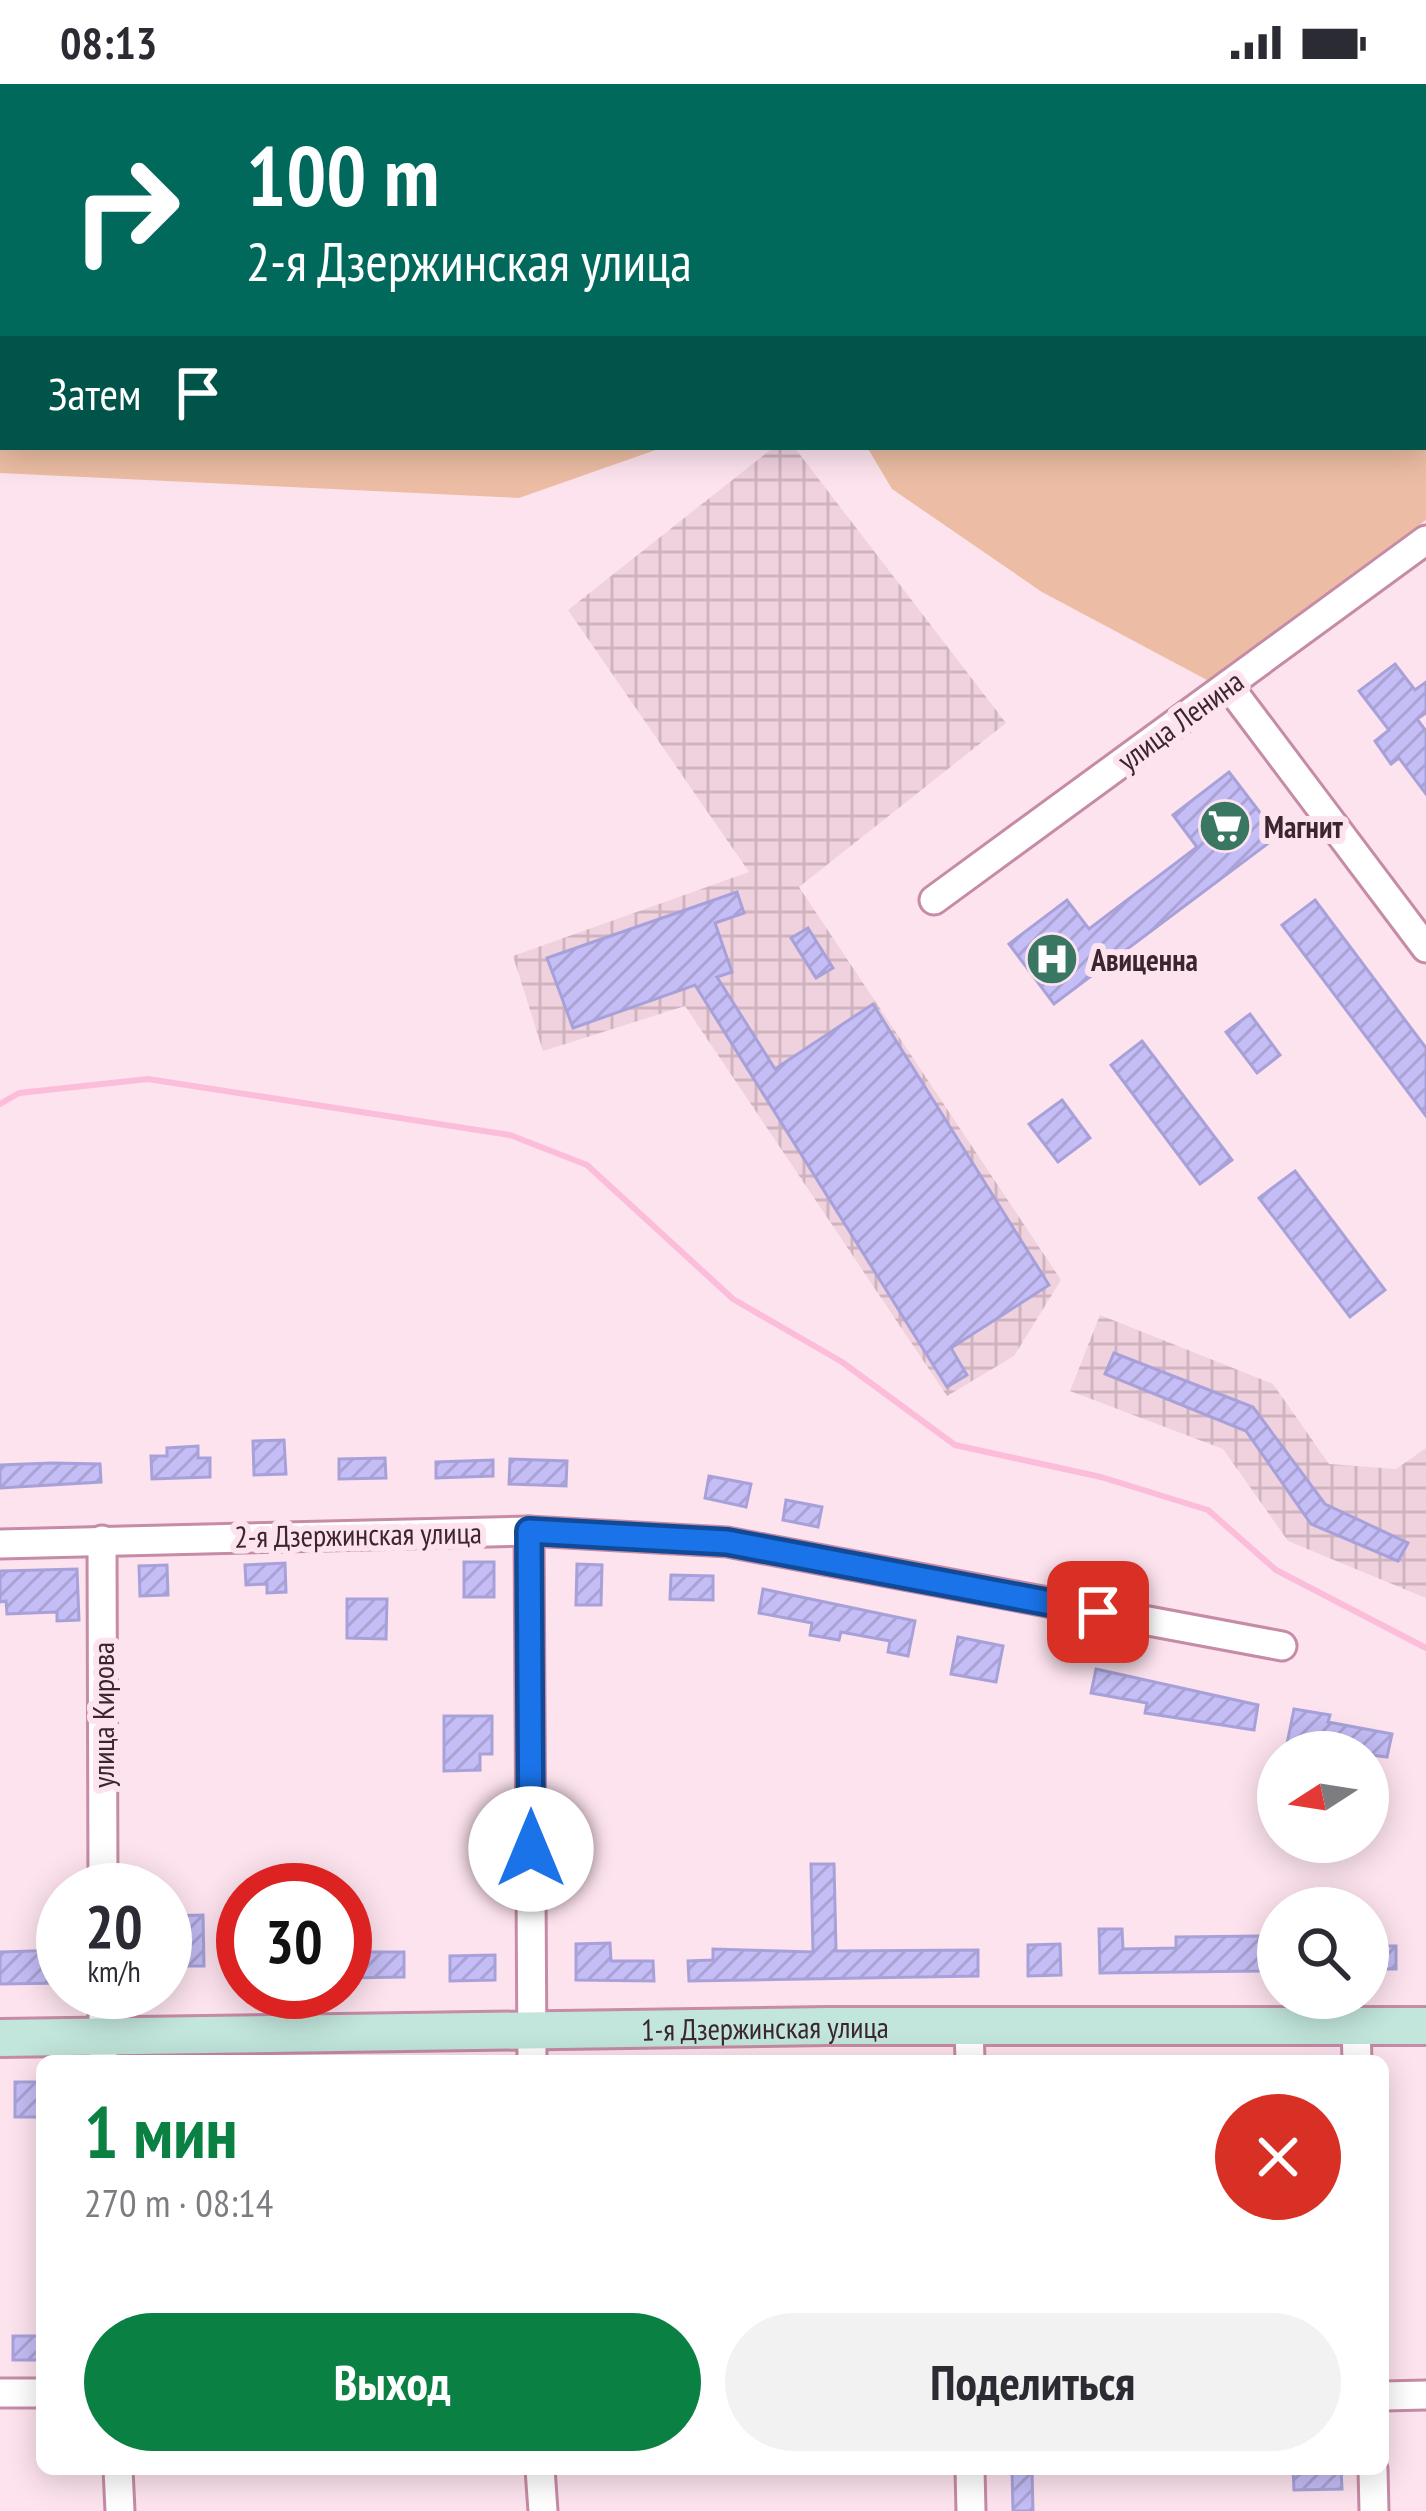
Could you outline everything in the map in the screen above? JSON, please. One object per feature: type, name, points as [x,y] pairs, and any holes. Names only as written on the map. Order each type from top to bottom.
[{"type":"street","name":"улица Ленина","points":[[934,900],[1426,540]]},
{"type":"street","points":[[1228,686],[1426,948]]},
{"type":"street","points":[[529,1531],[532,2046]]},
{"type":"street","name":"2-я Дзержинская улица","points":[[0,1544],[529,1531],[727,1542],[1282,1646]]},
{"type":"street","name":"улица Кирова","points":[[102,1540],[103,1863]]},
{"type":"street","name":"1-я Дзержинская улица","points":[[0,2038],[103,2049],[1356,2044],[1426,2026]]},
{"type":"street","points":[[0,2393],[36,2392]]},
{"type":"street","points":[[1389,2396],[1426,2396]]},
{"type":"street","points":[[118,2475],[120,2511]]},
{"type":"street","points":[[540,2475],[543,2511]]},
{"type":"street","points":[[970,2475],[971,2511]]},
{"type":"street","points":[[1373,2475],[1374,2511]]},
{"type":"shaded area","points":[[0,450],[655,450],[519,498],[0,473]]},
{"type":"shaded area","points":[[770,450],[796,450],[1006,723],[799,887],[1061,1280],[1014,1356],[947,1396],[685,1006],[543,1051],[513,956],[749,872],[568,610]]},
{"type":"shaded area","points":[[869,450],[1426,450],[1426,520],[1207,680],[1042,592],[892,489]]},
{"type":"shaded area","points":[[1100,1315],[1273,1384],[1329,1464],[1396,1469],[1426,1448],[1426,1598],[1288,1541],[1223,1449],[1070,1391]]},
{"type":"building","points":[[1395,664],[1415,690],[1426,682],[1426,713],[1417,719],[1426,731],[1426,794],[1399,758],[1391,764],[1375,741],[1389,730],[1359,691]]},
{"type":"building","points":[[1229,772],[1278,836],[1054,1004],[1009,944],[1067,900],[1089,929],[1197,847],[1173,815]]},
{"type":"building","points":[[737,892],[744,913],[715,923],[732,972],[717,977],[775,1069],[873,1004],[1049,1285],[951,1348],[967,1375],[947,1387],[695,985],[573,1028],[547,958]]},
{"type":"building","points":[[1315,900],[1426,1048],[1426,1116],[1282,925]]},
{"type":"building","points":[[808,928],[833,968],[816,978],[791,938]]},
{"type":"building","points":[[1250,1014],[1280,1055],[1257,1073],[1226,1032]]},
{"type":"building","points":[[1142,1041],[1232,1160],[1200,1184],[1111,1065]]},
{"type":"building","points":[[1062,1100],[1090,1138],[1058,1162],[1029,1124]]},
{"type":"building","points":[[1295,1171],[1385,1290],[1350,1317],[1259,1198]]},
{"type":"building","points":[[1114,1353],[1253,1407],[1325,1504],[1408,1543],[1398,1561],[1311,1524],[1246,1431],[1105,1374]]},
{"type":"building","points":[[284,1440],[286,1474],[254,1475],[253,1441]]},
{"type":"building","points":[[198,1446],[198,1458],[210,1458],[210,1477],[152,1479],[151,1456],[167,1456],[167,1448]]},
{"type":"building","points":[[385,1458],[386,1478],[339,1479],[339,1459]]},
{"type":"building","points":[[510,1459],[567,1461],[566,1486],[509,1484]]},
{"type":"building","points":[[493,1460],[493,1476],[436,1478],[436,1462]]},
{"type":"building","points":[[100,1464],[101,1482],[0,1488],[0,1465]]},
{"type":"building","points":[[709,1476],[751,1484],[746,1507],[705,1498]]},
{"type":"building","points":[[786,1500],[822,1507],[818,1527],[783,1520]]},
{"type":"building","points":[[464,1562],[494,1562],[494,1597],[464,1597]]},
{"type":"building","points":[[285,1563],[286,1592],[267,1593],[267,1584],[246,1585],[245,1565]]},
{"type":"building","points":[[577,1564],[602,1565],[601,1605],[576,1605]]},
{"type":"building","points":[[167,1565],[168,1595],[140,1596],[139,1566]]},
{"type":"building","points":[[77,1569],[79,1620],[57,1621],[57,1612],[7,1614],[6,1601],[0,1602],[0,1571]]},
{"type":"building","points":[[671,1575],[713,1576],[713,1600],[670,1599]]},
{"type":"building","points":[[763,1589],[915,1621],[908,1656],[888,1652],[890,1641],[841,1632],[839,1640],[810,1635],[812,1623],[759,1613]]},
{"type":"building","points":[[347,1599],[387,1599],[386,1639],[347,1638]]},
{"type":"building","points":[[958,1637],[1003,1646],[996,1682],[951,1674]]},
{"type":"building","points":[[1096,1669],[1258,1705],[1254,1730],[1145,1713],[1147,1703],[1091,1693]]},
{"type":"building","points":[[1294,1709],[1330,1715],[1328,1722],[1376,1731],[1290,1731]]},
{"type":"building","points":[[444,1716],[492,1716],[492,1754],[480,1754],[480,1770],[444,1771]]},
{"type":"building","points":[[811,1864],[834,1864],[836,1951],[978,1950],[978,1976],[689,1981],[688,1961],[713,1960],[713,1949],[813,1952]]},
{"type":"building","points":[[192,1915],[203,1915],[204,1966],[192,1966]]},
{"type":"building","points":[[1099,1929],[1122,1929],[1123,1949],[1176,1948],[1176,1937],[1257,1936],[1257,1971],[1100,1973]]},
{"type":"building","points":[[610,1943],[611,1961],[653,1961],[654,1981],[576,1980],[576,1944]]},
{"type":"building","points":[[1060,1944],[1061,1975],[1028,1976],[1028,1945]]},
{"type":"building","points":[[1389,1946],[1396,1946],[1396,1969],[1389,1969]]},
{"type":"building","points":[[36,1951],[36,1983],[0,1984],[0,1952]]},
{"type":"building","points":[[372,1952],[404,1952],[404,1977],[372,1978]]},
{"type":"building","points":[[495,1955],[495,1980],[450,1981],[450,1956]]},
{"type":"building","points":[[15,2082],[36,2082],[36,2117],[15,2117]]},
{"type":"building","points":[[13,2336],[36,2336],[36,2360],[13,2360]]},
{"type":"building","points":[[1012,2475],[1032,2475],[1033,2511],[1013,2511]]},
{"type":"building","points":[[1293,2475],[1341,2475],[1342,2489],[1294,2490]]},
{"type":"waterway","points":[[0,1104],[19,1093],[148,1079],[510,1135],[587,1165],[733,1299],[842,1362],[955,1445],[1101,1477],[1208,1510],[1276,1570],[1426,1648]]},
{"type":"place","name":"Магнит","points":[[1225,826]]},
{"type":"place","name":"Авиценна","points":[[1052,959]]},
{"type":"route","points":[[531,1849],[529,1531],[727,1542],[1098,1612]]}]
